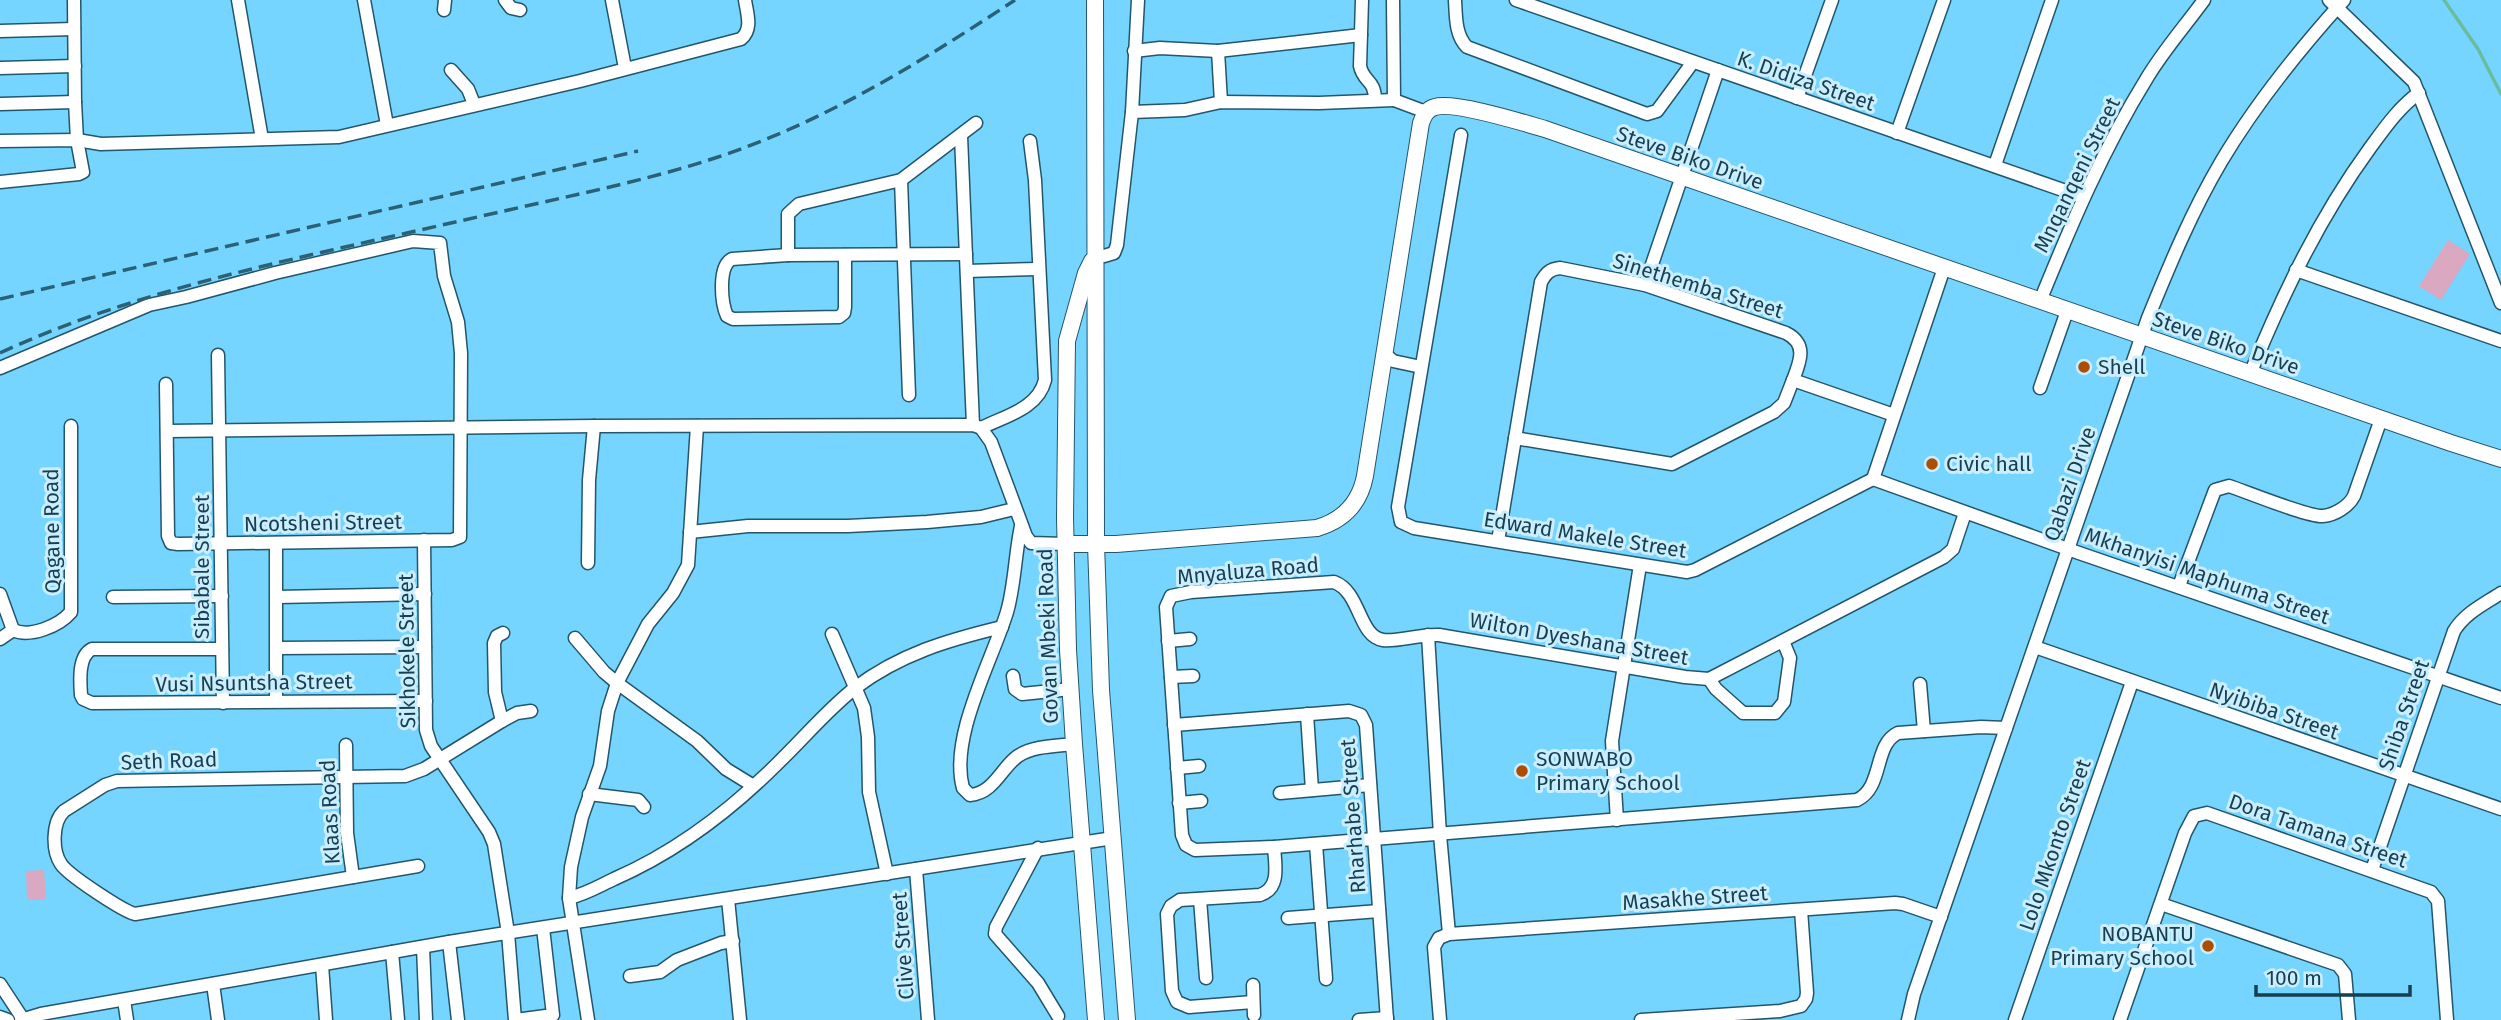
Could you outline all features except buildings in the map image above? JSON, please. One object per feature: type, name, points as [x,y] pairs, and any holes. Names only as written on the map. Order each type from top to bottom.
[{"type":"main road","name":"Govan Mbeki Road","points":[[1095,0],[1100,255],[1096,544],[1101,690],[1127,1020]]},
{"type":"main road","name":"Steve Biko Drive","points":[[1426,112],[1441,106],[1502,116],[2501,459]]},
{"type":"main road","points":[[1065,544],[1167,540],[1317,528],[1337,520],[1353,505],[1363,487],[1387,360],[1421,122],[1426,112]]},
{"type":"main road","name":"Govan Mbeki Road","points":[[1096,1020],[1074,744],[1065,544],[1067,341],[1086,273],[1100,255]]},
{"type":"street","points":[[0,182],[83,172],[77,140],[75,102],[74,0]]},
{"type":"street","points":[[238,0],[262,139]]},
{"type":"street","points":[[364,0],[387,125]]},
{"type":"street","points":[[505,0],[511,8],[520,10]]},
{"type":"street","points":[[612,0],[625,68]]},
{"type":"street","points":[[0,141],[77,140],[101,144],[339,137],[580,81],[741,39],[747,34],[749,27],[745,0]]},
{"type":"street","points":[[1100,255],[1114,253],[1117,245],[1132,112],[1138,0]]},
{"type":"street","points":[[1362,0],[1360,71],[1374,87],[1375,100]]},
{"type":"street","points":[[1393,0],[1395,100]]},
{"type":"street","points":[[1455,0],[1458,32],[1467,47],[1647,114],[1657,111],[1693,62]]},
{"type":"street","name":"K. Didiza Street","points":[[1516,0],[2084,197]]},
{"type":"street","points":[[1797,98],[1832,0]]},
{"type":"street","points":[[1897,133],[1944,0]]},
{"type":"street","points":[[1995,165],[2052,0]]},
{"type":"street","name":"Mnqanqeni Street","points":[[2040,302],[2098,164],[2148,75],[2204,0]]},
{"type":"street","points":[[2337,3],[2408,74],[2419,93],[2501,303]]},
{"type":"street","name":"Qabazi Drive","points":[[1908,1020],[1914,994],[2142,337],[2181,240],[2221,162],[2270,88],[2337,3]]},
{"type":"street","points":[[0,32],[74,29]]},
{"type":"street","points":[[1134,51],[1171,48],[1218,51],[1361,35]]},
{"type":"street","points":[[1218,51],[1221,102]]},
{"type":"street","points":[[0,68],[75,66]]},
{"type":"street","points":[[451,70],[468,89],[474,104]]},
{"type":"street","points":[[1645,285],[1718,71]]},
{"type":"street","points":[[2250,374],[2319,224],[2388,125],[2419,93]]},
{"type":"street","points":[[1132,112],[1185,110],[1221,102],[1319,103],[1375,100],[1395,100],[1426,112]]},
{"type":"street","points":[[0,104],[75,102]]},
{"type":"street","points":[[788,255],[788,214],[794,207],[901,180],[976,123]]},
{"type":"street","points":[[1387,360],[1421,367],[1461,135]]},
{"type":"street","points":[[961,136],[977,426],[991,442],[1014,509],[1031,543],[1065,544]]},
{"type":"street","points":[[166,384],[167,431],[594,426],[977,426],[1027,406],[1043,386],[1045,375],[1035,180],[1030,141]]},
{"type":"street","points":[[901,180],[909,395]]},
{"type":"street","points":[[0,368],[149,305],[400,244],[430,241],[440,243],[444,276],[458,322],[461,353],[461,428]]},
{"type":"street","points":[[845,255],[845,307],[844,313],[839,317],[733,319],[727,316],[724,307],[724,269],[733,258],[788,255],[966,254]]},
{"type":"street","name":"Sinethemba Street","points":[[1497,541],[1541,282],[1549,271],[1560,268],[1645,285],[1793,336],[1801,351],[1784,403],[1774,412],[1672,464],[1515,438]]},
{"type":"street","points":[[1873,479],[1944,268]]},
{"type":"street","points":[[967,271],[1038,269]]},
{"type":"street","points":[[2296,270],[2501,341]]},
{"type":"street","points":[[2040,388],[2067,311]]},
{"type":"street","name":"Sibabale Street","points":[[218,355],[223,703]]},
{"type":"street","name":"Edward Makele Street","points":[[1421,367],[1398,507],[1399,519],[1414,528],[1681,572],[1695,570],[1873,479]]},
{"type":"street","points":[[1793,380],[1895,415]]},
{"type":"street","points":[[2179,586],[2215,490],[2229,486],[2315,515],[2331,514],[2346,506],[2354,496],[2381,419]]},
{"type":"street","name":"Qagane Road","points":[[13,630],[30,633],[61,621],[71,612],[71,426]]},
{"type":"street","points":[[587,562],[588,492],[594,426]]},
{"type":"street","points":[[589,1020],[569,898],[570,867],[589,794],[600,766],[608,711],[617,683],[654,615],[688,565],[697,426]]},
{"type":"street","name":"Ncotsheni Street","points":[[167,431],[168,536],[171,542],[178,544],[222,544],[452,540],[460,537],[461,428]]},
{"type":"street","name":"Mkhanyisi Maphuma Street","points":[[1873,479],[2501,698]]},
{"type":"street","points":[[690,532],[748,526],[848,526],[927,522],[981,517],[1014,509]]},
{"type":"street","name":"Wilton Dyeshana Street","points":[[1428,635],[1709,679],[1944,557],[1953,549],[1965,513]]},
{"type":"street","points":[[1021,526],[1012,590],[965,734],[962,783],[967,793],[975,794],[988,788],[1021,754],[1074,744]]},
{"type":"street","name":"Sikhokele Street","points":[[424,540],[428,738],[489,831],[494,844],[509,933],[515,1020]]},
{"type":"street","points":[[276,543],[276,701]]},
{"type":"street","points":[[1617,820],[1612,741],[1640,565]]},
{"type":"street","name":"Mnyaluza Road","points":[[1428,635],[1387,640],[1374,637],[1369,633],[1347,590],[1341,585],[1325,582],[1171,596],[1166,607],[1168,641],[1182,835],[1186,845],[1192,850],[1274,847],[1857,800],[1867,793],[1872,785],[1893,735],[1924,731]]},
{"type":"street","name":"Shiba Street","points":[[2372,870],[2454,631],[2460,621],[2501,593]]},
{"type":"street","points":[[0,594],[13,630],[0,639]]},
{"type":"street","points":[[277,597],[425,594]]},
{"type":"street","points":[[113,597],[222,596]]},
{"type":"street","points":[[569,898],[589,892],[658,858],[711,822],[856,688],[897,661],[960,637],[1002,627]]},
{"type":"street","points":[[502,721],[495,692],[494,643],[497,636],[503,634]]},
{"type":"street","points":[[832,634],[840,658],[856,688],[866,720],[869,792],[887,874]]},
{"type":"street","points":[[1428,635],[1449,934],[1436,941],[1434,947],[1440,1020]]},
{"type":"street","points":[[575,638],[617,683],[697,741],[726,769],[752,785]]},
{"type":"street","points":[[1168,641],[1190,639]]},
{"type":"street","points":[[1709,679],[1716,690],[1743,713],[1775,713],[1784,702],[1790,658],[1783,641]]},
{"type":"street","points":[[277,648],[425,647]]},
{"type":"street","name":"Nyibiba Street","points":[[2035,647],[2501,809]]},
{"type":"street","name":"Vusi Nsuntsha Street","points":[[222,649],[92,649],[87,651],[82,659],[80,689],[83,699],[92,703],[426,701]]},
{"type":"street","points":[[1013,676],[1015,689],[1022,694],[1071,689]]},
{"type":"street","points":[[1171,677],[1193,676]]},
{"type":"street","name":"Lolo Mkonto Street","points":[[2015,1020],[2132,682]]},
{"type":"street","points":[[1920,684],[1924,731],[2006,728]]},
{"type":"street","name":"Seth Road","points":[[418,866],[135,914],[122,908],[64,867],[57,856],[55,832],[57,820],[64,811],[117,780],[405,776],[517,713],[531,711]]},
{"type":"street","name":"Rharhabe Street","points":[[1174,725],[1349,711],[1361,715],[1366,725],[1387,1019]]},
{"type":"street","points":[[1307,714],[1312,790]]},
{"type":"street","name":"Klaas Road","points":[[346,745],[347,833],[353,877]]},
{"type":"street","points":[[1177,768],[1199,766]]},
{"type":"street","points":[[1280,793],[1370,785]]},
{"type":"street","points":[[589,794],[638,800],[644,807]]},
{"type":"street","points":[[1180,803],[1201,801]]},
{"type":"street","name":"Dora Tamana Street","points":[[2120,1020],[2191,819],[2201,814],[2220,818],[2372,870],[2427,890],[2436,897],[2447,1020]]},
{"type":"street","points":[[0,984],[22,1019],[74,1014],[124,1000],[449,942],[1113,838]]},
{"type":"street","points":[[1316,844],[1326,979]]},
{"type":"street","points":[[1252,985],[1253,1008],[1182,1006],[1174,997],[1168,910],[1175,902],[1267,893],[1275,882],[1274,847]]},
{"type":"street","points":[[1038,848],[994,931],[1038,983],[1058,1016]]},
{"type":"street","name":"Clive Street","points":[[916,869],[928,1020]]},
{"type":"street","points":[[728,899],[740,1020]]},
{"type":"street","points":[[1200,899],[1206,978]]},
{"type":"street","name":"Masakhe Street","points":[[1449,934],[1895,903],[1941,917]]},
{"type":"street","points":[[2161,904],[2339,965],[2345,974],[2350,1020]]},
{"type":"street","points":[[1641,1020],[1780,1015],[1801,1006],[1806,999],[1801,910]]},
{"type":"street","points":[[1288,918],[1379,911]]},
{"type":"street","points":[[515,1020],[553,1016],[542,928]]},
{"type":"street","points":[[449,942],[458,1020]]},
{"type":"street","points":[[630,976],[660,972],[677,960],[721,943],[733,942]]},
{"type":"street","points":[[423,947],[426,1020]]},
{"type":"street","points":[[392,952],[398,1020]]},
{"type":"street","points":[[322,965],[326,1020]]},
{"type":"street","points":[[213,984],[218,1020]]},
{"type":"street","points":[[124,1000],[127,1020]]},
{"type":"street","points":[[0,1017],[8,1020]]},
{"type":"street","points":[[1359,1020],[1387,1019]]},
{"type":"shaded area","points":[[2448,240],[2470,254],[2441,300],[2419,286]]},
{"type":"shaded area","points":[[44,870],[46,899],[27,900],[26,871]]},
{"type":"waterway","points":[[2444,0],[2478,49],[2501,94]]},
{"type":"railway","points":[[0,353],[81,320],[205,281],[610,187],[718,157],[835,108],[944,46],[1015,0]]},
{"type":"railway","points":[[0,299],[638,151]]},
{"type":"place","name":"Shell","points":[[2084,367]]},
{"type":"place","name":"Civic hall","points":[[1932,464]]},
{"type":"place","name":"SONWABO Primary School","points":[[1522,771]]},
{"type":"place","name":"NOBANTU Primary School","points":[[2208,946]]}]
